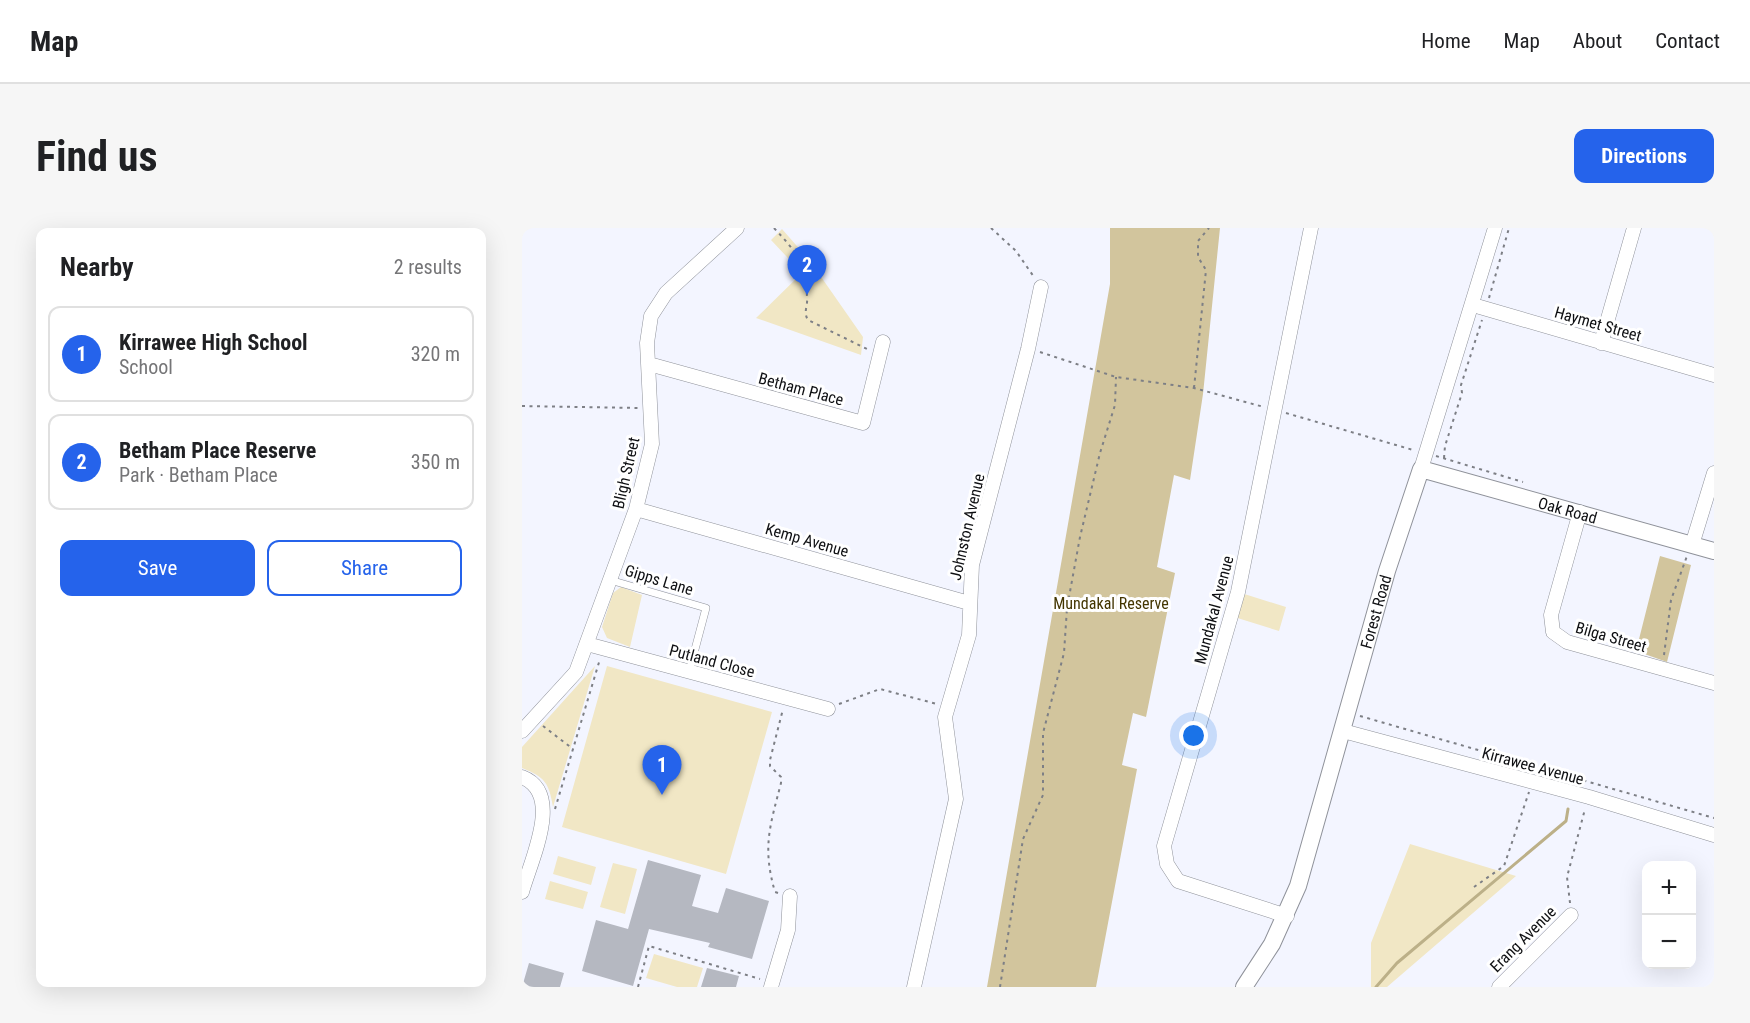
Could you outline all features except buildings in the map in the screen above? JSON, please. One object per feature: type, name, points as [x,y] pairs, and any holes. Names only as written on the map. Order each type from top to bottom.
[{"type":"street","name":"Bligh Street","points":[[522,731],[573,677],[636,509],[652,444],[647,330],[656,306],[666,293],[737,228]]},
{"type":"street","name":"Mundakal Avenue","points":[[1287,916],[1178,881],[1167,864],[1164,846],[1238,592],[1311,228]]},
{"type":"street","name":"Forest Road","points":[[1244,987],[1287,916],[1343,731],[1387,571],[1479,306],[1495,228]]},
{"type":"street","points":[[1602,343],[1634,228]]},
{"type":"street","name":"Johnston Avenue","points":[[914,987],[956,800],[945,727],[948,706],[969,635],[972,565],[1028,349],[1041,287]]},
{"type":"street","name":"Haymet Street","points":[[1479,306],[1714,375]]},
{"type":"street","name":"Betham Place","points":[[649,364],[863,423],[881,349]]},
{"type":"street","name":"Oak Road","points":[[1424,461],[1580,512],[1714,551]]},
{"type":"street","points":[[1691,545],[1714,473]]},
{"type":"street","name":"Kemp Avenue","points":[[636,509],[969,603]]},
{"type":"street","name":"Bilga Street","points":[[1580,512],[1551,615],[1553,632],[1568,642],[1714,683]]},
{"type":"street","name":"Putland Close","points":[[587,644],[828,709]]},
{"type":"street","name":"Kirrawee Avenue","points":[[1343,731],[1589,798],[1714,835]]},
{"type":"street","points":[[522,777],[533,781],[539,788],[544,808],[542,823],[522,892]]},
{"type":"street","points":[[767,983],[788,930],[790,896]]},
{"type":"street","name":"Erang Avenue","points":[[1499,987],[1571,915]]},
{"type":"lane","name":"Gipps Lane","points":[[610,580],[706,608],[689,672]]},
{"type":"path","points":[[774,228],[796,250],[802,264],[808,299],[805,315],[808,320],[881,349]]},
{"type":"path","points":[[991,228],[1016,251],[1041,287]]},
{"type":"path","points":[[1194,388],[1206,270],[1197,257],[1198,240],[1209,228]]},
{"type":"path","points":[[1444,458],[1445,446],[1462,393],[1461,385],[1479,306],[1509,228]]},
{"type":"path","points":[[1028,349],[1069,359],[1116,377],[1194,388],[1274,409],[1424,461]]},
{"type":"path","points":[[1000,987],[1023,839],[1043,795],[1044,733],[1064,653],[1068,609],[1080,537],[1100,453],[1115,405],[1116,377]]},
{"type":"path","points":[[522,406],[651,407]]},
{"type":"path","points":[[1662,669],[1671,600],[1691,545]]},
{"type":"path","points":[[542,823],[551,824],[603,648]]},
{"type":"path","points":[[828,709],[880,689],[948,706]]},
{"type":"path","points":[[786,697],[770,760],[770,766],[781,777],[781,783],[767,841],[768,867],[775,892],[790,896]]},
{"type":"path","points":[[1348,713],[1714,818]]},
{"type":"path","points":[[534,718],[573,749]]},
{"type":"path","points":[[1474,887],[1504,866],[1516,839],[1532,783]]},
{"type":"path","points":[[1571,915],[1568,877],[1589,798]]},
{"type":"path","points":[[638,987],[650,946],[767,983]]},
{"type":"shaded area","points":[[782,229],[810,261],[863,337],[861,355],[756,318],[802,273],[771,240]]},
{"type":"shaded area","points":[[621,587],[642,595],[630,647],[607,638],[602,627],[613,593]]},
{"type":"shaded area","points":[[1238,592],[1286,607],[1279,631],[1231,616]]},
{"type":"shaded area","points":[[595,666],[553,807],[545,782],[522,768],[522,747]]},
{"type":"shaded area","points":[[607,666],[772,712],[726,874],[562,827]]},
{"type":"shaded area","points":[[1410,844],[1516,876],[1387,987],[1371,987],[1371,943]]},
{"type":"shaded area","points":[[558,856],[596,867],[591,885],[553,874]]},
{"type":"shaded area","points":[[613,863],[637,869],[625,914],[600,907]]},
{"type":"shaded area","points":[[550,881],[588,892],[583,909],[545,899]]},
{"type":"shaded area","points":[[654,954],[703,968],[697,987],[677,987],[646,978]]},
{"type":"green space","name":"Mundakal Reserve","points":[[1110,228],[1220,228],[1203,394],[1190,480],[1174,475],[1157,567],[1175,573],[1146,717],[1133,713],[1122,765],[1137,769],[1096,987],[987,987],[1110,284]]},
{"type":"green space","points":[[1660,556],[1691,565],[1667,662],[1636,651]]},
{"type":"waterway","points":[[1376,987],[1397,963],[1566,821],[1568,809]]},
{"type":"place","name":"Betham Place Reserve","points":[[807,295]]},
{"type":"place","name":"Kirrawee High School","points":[[662,795]]}]
